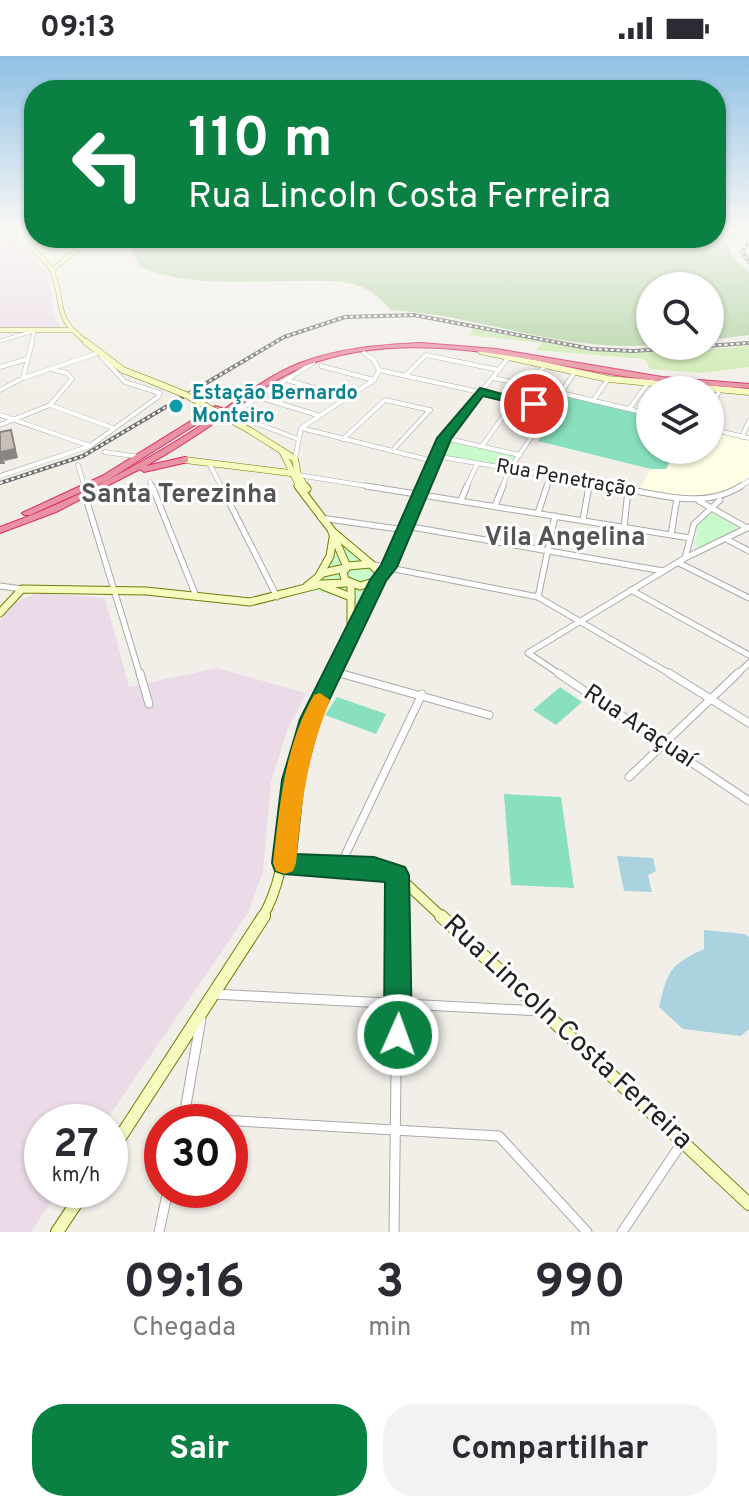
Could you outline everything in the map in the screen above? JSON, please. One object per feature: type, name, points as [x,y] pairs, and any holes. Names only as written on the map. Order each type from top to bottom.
[{"type":"highway","points":[[118,481],[268,375],[309,356],[370,342],[446,339],[493,343],[749,386]]},
{"type":"highway","points":[[0,522],[85,488],[146,459],[292,369],[377,347],[421,344],[490,349],[661,379],[749,386]]},
{"type":"highway","points":[[238,403],[259,397]]},
{"type":"highway","points":[[185,460],[176,454],[186,437]]},
{"type":"highway","points":[[0,530],[82,500],[152,466],[185,460]]},
{"type":"street","points":[[0,476],[90,446],[155,400],[160,393],[125,382],[71,330],[61,316],[55,286]]},
{"type":"street","points":[[0,330],[71,330]]},
{"type":"street","points":[[0,341],[35,331]]},
{"type":"street","points":[[23,378],[35,331]]},
{"type":"street","points":[[421,344],[509,357],[608,379],[636,381]]},
{"type":"street","points":[[364,353],[374,360],[379,370]]},
{"type":"street","points":[[0,390],[23,378],[99,354]]},
{"type":"street","points":[[99,354],[123,370],[186,395],[295,459]]},
{"type":"street","points":[[406,375],[426,355],[499,370]]},
{"type":"street","points":[[128,1125],[265,914],[284,863],[293,780],[302,744],[379,579],[389,567],[444,438],[509,357]]},
{"type":"street","points":[[0,367],[27,359]]},
{"type":"street","points":[[296,437],[232,414],[320,363],[374,380]]},
{"type":"street","points":[[527,385],[545,366]]},
{"type":"street","points":[[0,425],[50,405],[72,379],[67,373],[51,369]]},
{"type":"street","points":[[379,370],[552,408]]},
{"type":"street","points":[[351,639],[350,584],[343,576],[346,568],[332,534],[298,475],[296,437],[301,428],[317,415],[374,380],[379,370]]},
{"type":"street","points":[[495,506],[509,470],[575,372]]},
{"type":"street","points":[[493,378],[636,411]]},
{"type":"street","points":[[593,401],[608,379]]},
{"type":"street","points":[[287,380],[348,398]]},
{"type":"street","points":[[724,389],[749,386]]},
{"type":"street","points":[[259,397],[317,415]]},
{"type":"street","points":[[343,439],[385,400],[430,410],[392,451]]},
{"type":"street","points":[[482,446],[515,400]]},
{"type":"street","points":[[629,409],[636,400]]},
{"type":"street","points":[[50,405],[113,428]]},
{"type":"street","points":[[0,415],[90,446]]},
{"type":"street","points":[[742,437],[749,421]]},
{"type":"street","name":"Rua Penetração","points":[[301,428],[434,459],[677,498],[699,501],[726,496]]},
{"type":"street","points":[[724,432],[749,438]]},
{"type":"street","points":[[275,446],[296,437]]},
{"type":"street","points":[[444,438],[520,455]]},
{"type":"street","points":[[282,451],[290,473],[323,518],[547,550],[664,571]]},
{"type":"street","points":[[105,452],[146,459]]},
{"type":"street","points":[[185,460],[290,473]]},
{"type":"street","points":[[209,463],[277,597]]},
{"type":"street","points":[[461,500],[477,464]]},
{"type":"street","points":[[78,465],[85,488]]},
{"type":"street","points":[[298,475],[690,538]]},
{"type":"street","points":[[538,513],[550,476]]},
{"type":"street","points":[[682,560],[694,524],[708,509],[749,481]]},
{"type":"street","points":[[150,482],[196,596]]},
{"type":"street","points":[[583,520],[589,483]]},
{"type":"street","points":[[624,528],[628,490]]},
{"type":"street","points":[[671,535],[677,498]]},
{"type":"street","points":[[699,501],[708,509],[748,527]]},
{"type":"street","points":[[88,505],[149,704]]},
{"type":"street","points":[[538,597],[555,516]]},
{"type":"street","points":[[581,619],[682,560],[728,540],[748,527]]},
{"type":"street","points":[[318,581],[330,556],[332,534]]},
{"type":"street","points":[[332,534],[380,571],[379,579]]},
{"type":"street","points":[[728,540],[749,551]]},
{"type":"street","points":[[682,560],[749,598]]},
{"type":"street","points":[[0,586],[75,592],[115,589],[250,602],[303,589],[358,563],[389,567],[538,597],[581,619],[749,723]]},
{"type":"street","points":[[318,581],[366,586],[379,579]]},
{"type":"street","points":[[318,581],[351,597]]},
{"type":"street","points":[[0,613],[22,589]]},
{"type":"street","points":[[631,590],[749,655]]},
{"type":"street","name":"Rua Araçuaí","points":[[581,619],[528,653],[749,801]]},
{"type":"street","points":[[629,777],[749,663]]},
{"type":"street","points":[[335,672],[489,715]]},
{"type":"street","points":[[340,866],[422,694]]},
{"type":"street","points":[[284,863],[374,868],[397,875],[399,1005],[394,1232]]},
{"type":"street","name":"Rua Lincoln Costa Ferreira","points":[[397,875],[749,1204]]},
{"type":"street","points":[[213,994],[547,1012]]},
{"type":"street","points":[[186,1104],[203,1009]]},
{"type":"street","points":[[248,1122],[499,1136],[587,1232]]},
{"type":"street","points":[[622,1232],[683,1141]]},
{"type":"street","points":[[57,1232],[73,1208]]},
{"type":"street","points":[[159,1232],[164,1208]]},
{"type":"shaded area","points":[[0,286],[50,286],[54,317],[62,328],[0,329]]},
{"type":"shaded area","points":[[724,434],[749,440],[749,477],[724,494],[698,498],[639,490],[651,469],[666,469],[669,464],[724,464]]},
{"type":"shaded area","points":[[37,593],[105,598],[129,687],[217,668],[306,693],[287,731],[271,782],[263,872],[248,913],[117,1104],[24,1104],[24,1208],[47,1208],[31,1232],[0,1232],[0,621],[17,602]]},
{"type":"green space","points":[[357,286],[636,286],[636,345],[585,343],[423,313],[391,310],[370,291]]},
{"type":"green space","points":[[724,286],[749,286],[749,335],[724,338]]},
{"type":"green space","points":[[453,323],[594,351],[636,352],[636,358],[536,350],[542,343],[469,335],[473,328]]},
{"type":"green space","points":[[749,346],[749,367],[701,373],[650,369],[646,360],[724,360],[724,348]]},
{"type":"green space","points":[[568,396],[636,413],[636,464],[669,464],[666,469],[651,469],[538,441]]},
{"type":"green space","points":[[446,440],[516,455],[508,468],[439,455]]},
{"type":"green space","points":[[710,512],[742,528],[695,550],[698,525]]},
{"type":"green space","points":[[333,530],[376,563],[393,566],[353,640],[346,598],[314,590],[284,596],[307,584],[321,572],[329,556]]},
{"type":"green space","points":[[560,687],[582,702],[556,725],[533,710]]},
{"type":"green space","points":[[337,697],[386,714],[376,734],[325,715]]},
{"type":"green space","points":[[504,794],[561,797],[574,888],[511,885]]},
{"type":"water","points":[[617,856],[653,858],[656,871],[648,875],[652,892],[624,891]]},
{"type":"water","points":[[704,930],[749,937],[749,1029],[741,1036],[683,1029],[659,1007],[672,970],[704,949]]},
{"type":"building","points":[[512,381],[549,389],[545,395],[507,386]]},
{"type":"building","points":[[11,430],[15,449],[1,452],[0,455],[0,432]]},
{"type":"railway","points":[[0,483],[83,456],[284,337],[345,317],[414,315],[592,349],[633,351],[749,343]]},
{"type":"slow traffic","points":[[285,863],[293,780],[310,719],[320,700]]},
{"type":"place","name":"Estação Bernardo Monteiro","points":[[176,406]]},
{"type":"district","name":"Santa Terezinha","points":[[179,495]]},
{"type":"district","name":"Vila Angelina","points":[[565,538]]},
{"type":"route","points":[[398,1035],[397,875],[374,868],[284,863],[293,780],[310,719],[366,611],[378,580],[389,567],[444,438],[480,391],[534,404]]}]
